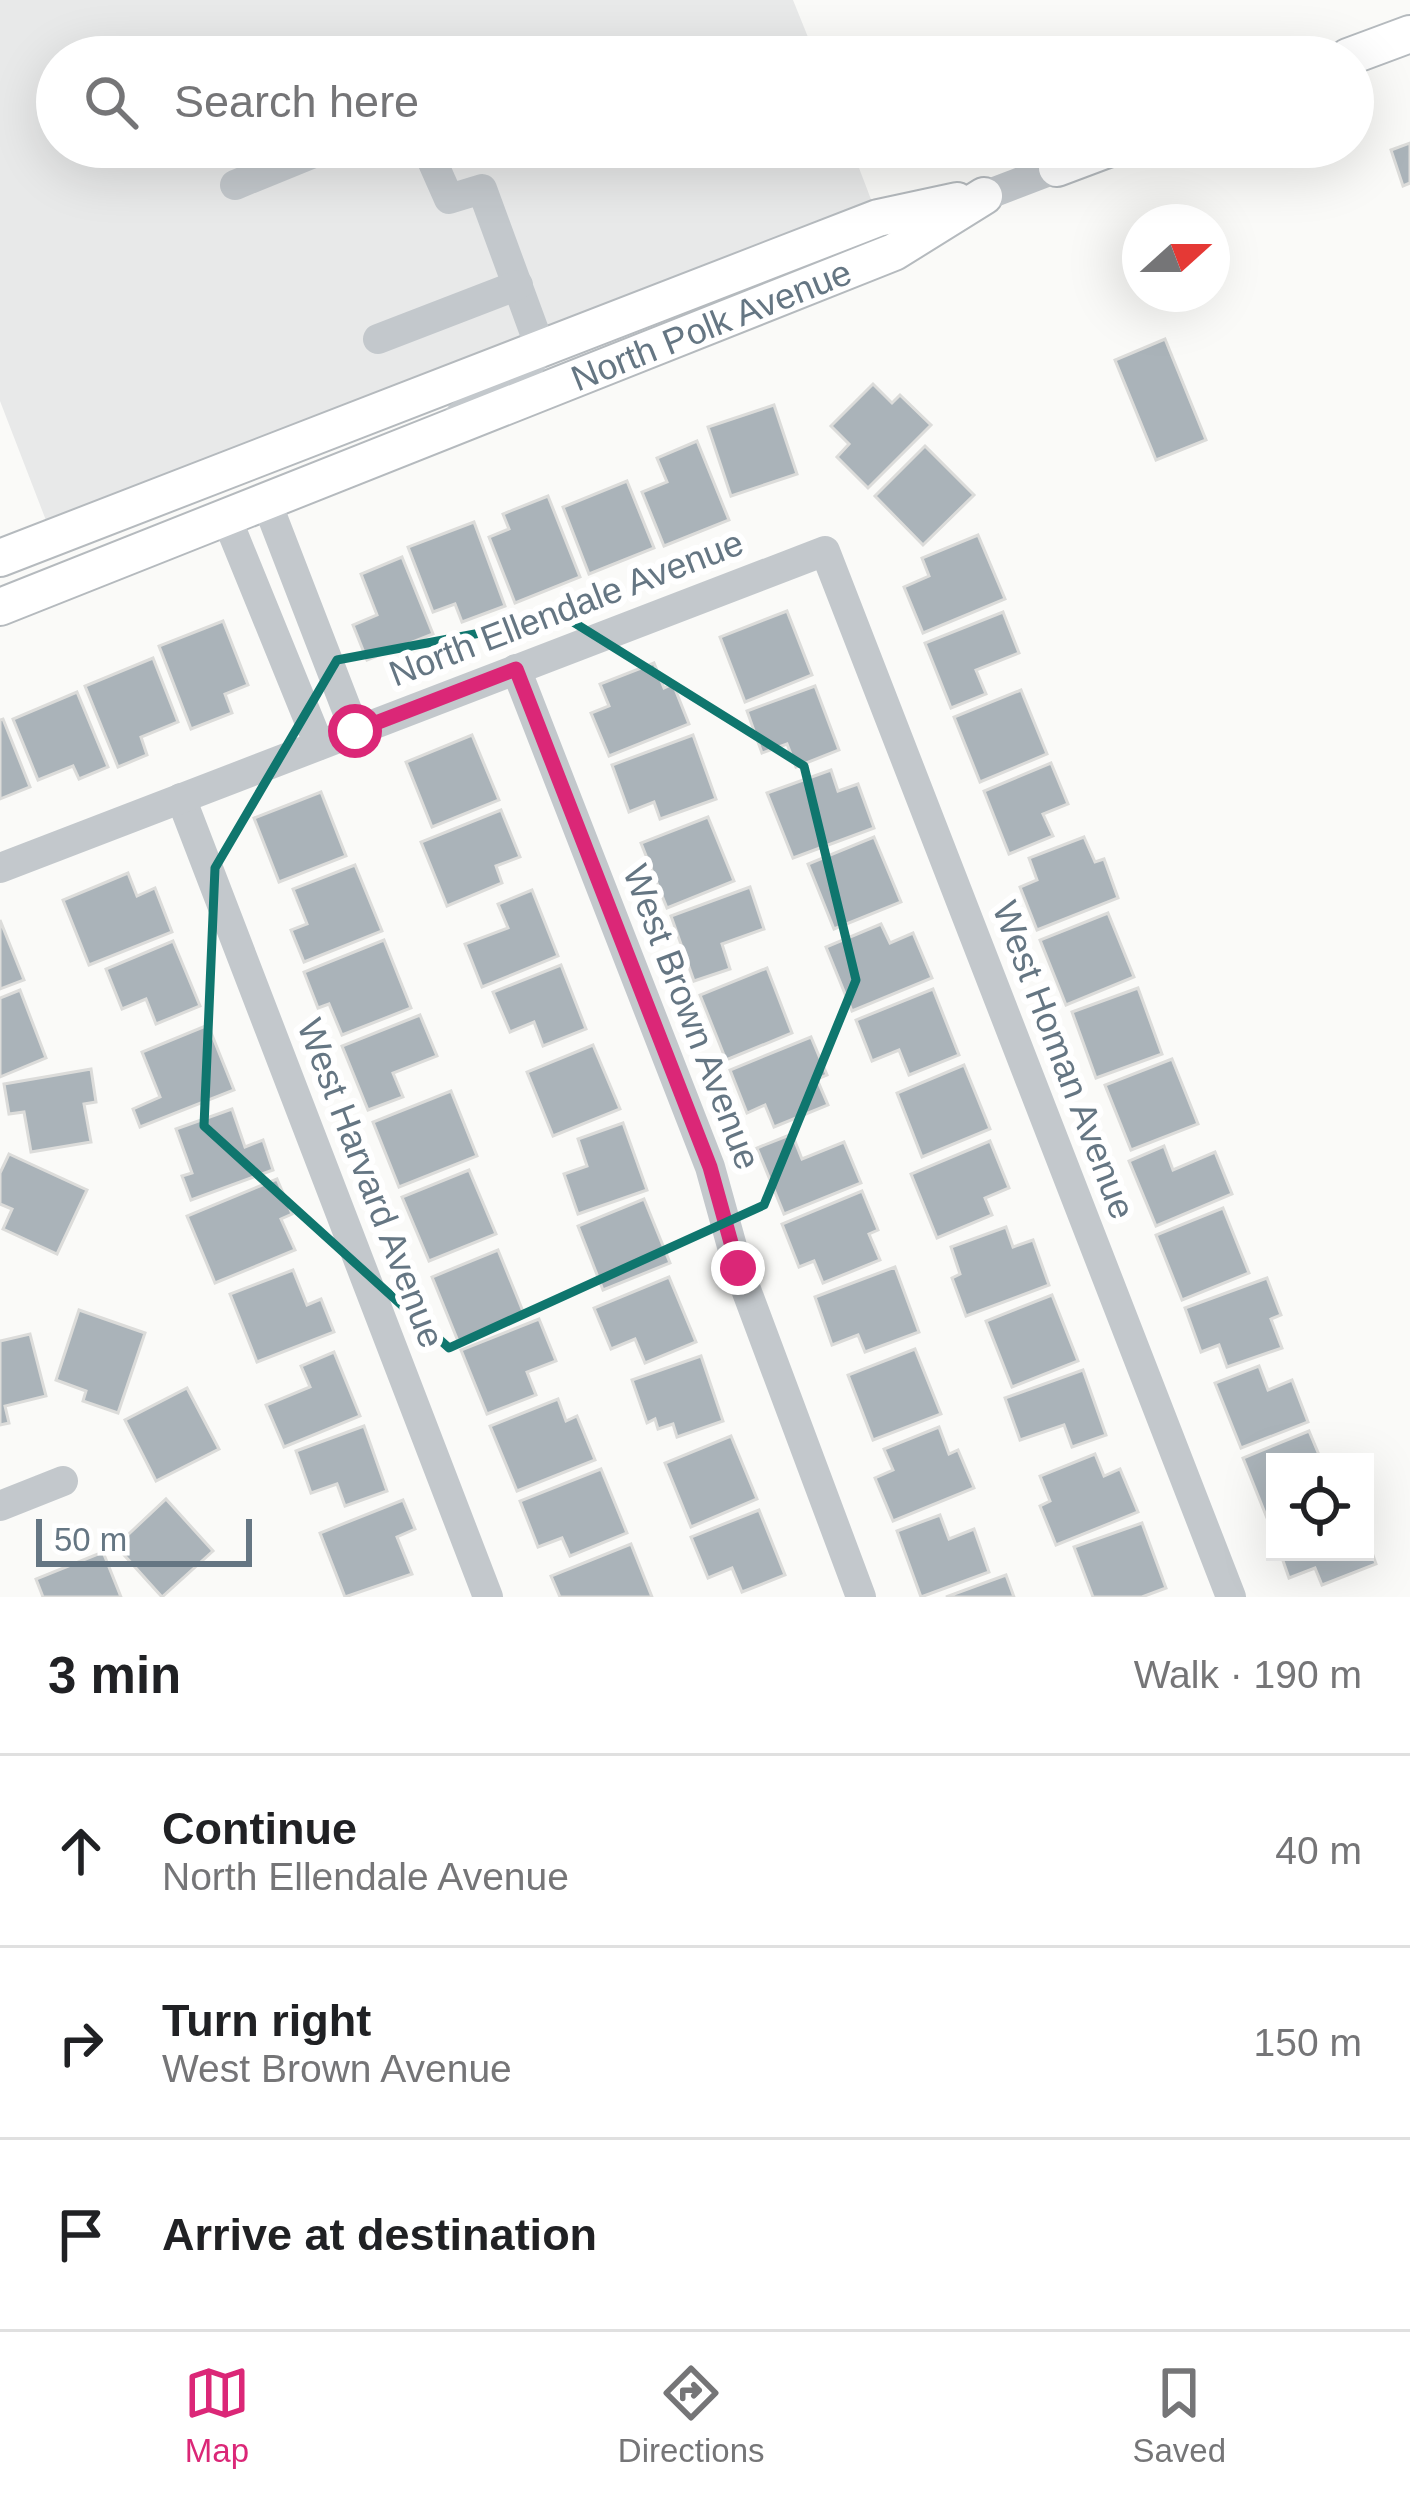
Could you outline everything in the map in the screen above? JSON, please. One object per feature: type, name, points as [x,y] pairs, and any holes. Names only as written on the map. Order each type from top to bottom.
[{"type":"main road","points":[[1374,47],[1410,34]]},
{"type":"main road","name":"North Polk Avenue","points":[[0,558],[878,218],[984,196]]},
{"type":"main road","name":"North Polk Avenue","points":[[0,607],[894,252],[984,196]]},
{"type":"street","points":[[235,185],[277,168]]},
{"type":"street","points":[[435,168],[448,199],[482,189],[540,347]]},
{"type":"street","name":"North Polk Avenue","points":[[984,196],[1057,169]]},
{"type":"street","points":[[378,339],[518,285]]},
{"type":"street","name":"North Polk Avenue","points":[[431,437],[528,368],[540,347]]},
{"type":"street","points":[[267,503],[355,731]]},
{"type":"street","points":[[227,519],[319,745]]},
{"type":"street","name":"North Ellendale Avenue","points":[[0,868],[825,551]]},
{"type":"street","name":"West Homan Avenue","points":[[825,551],[1232,1597]]},
{"type":"street","name":"West Brown Avenue","points":[[516,669],[710,1167],[738,1268],[861,1597]]},
{"type":"street","name":"West Harvard Avenue","points":[[181,798],[488,1597]]},
{"type":"street","points":[[0,1506],[63,1481]]},
{"type":"highlighted area","points":[[565,617],[804,766],[856,980],[764,1205],[449,1348],[204,1126],[215,868],[337,660]]},
{"type":"shaded area","points":[[0,0],[793,0],[808,36],[36,36],[36,168],[859,168],[872,202],[47,523],[0,401]]},
{"type":"building","points":[[1410,143],[1410,183],[1403,186],[1391,150]]},
{"type":"building","points":[[1165,339],[1206,440],[1156,460],[1115,360]]},
{"type":"building","points":[[873,384],[892,403],[900,395],[931,425],[868,488],[837,457],[849,444],[831,426]]},
{"type":"building","points":[[774,405],[797,474],[731,496],[708,427]]},
{"type":"building","points":[[697,441],[729,520],[664,546],[642,492],[667,482],[657,458]]},
{"type":"building","points":[[925,446],[974,495],[923,545],[875,496]]},
{"type":"building","points":[[627,481],[654,548],[589,574],[563,507]]},
{"type":"building","points":[[548,496],[580,577],[515,603],[489,537],[509,529],[503,514]]},
{"type":"building","points":[[474,522],[505,606],[462,622],[455,604],[433,612],[408,547]]},
{"type":"building","points":[[978,535],[1005,599],[923,633],[904,587],[929,576],[922,558]]},
{"type":"building","points":[[402,557],[433,634],[367,660],[353,625],[377,615],[361,574]]},
{"type":"building","points":[[787,611],[812,675],[745,702],[720,637]]},
{"type":"building","points":[[1003,612],[1019,653],[976,670],[986,694],[951,708],[925,643]]},
{"type":"building","points":[[223,621],[248,685],[225,694],[232,713],[191,729],[159,646]]},
{"type":"building","points":[[153,658],[178,722],[141,737],[147,755],[118,767],[85,686]]},
{"type":"building","points":[[654,663],[664,688],[673,684],[689,724],[609,756],[591,713],[609,706],[600,684]]},
{"type":"building","points":[[815,686],[839,750],[796,767],[787,744],[762,753],[747,711]]},
{"type":"building","points":[[1021,690],[1047,754],[980,782],[954,717]]},
{"type":"building","points":[[77,692],[108,767],[79,779],[73,766],[38,780],[13,719]]},
{"type":"building","points":[[0,720],[30,787],[0,799]]},
{"type":"building","points":[[472,735],[499,800],[432,827],[406,762]]},
{"type":"building","points":[[693,735],[716,799],[660,819],[654,802],[629,812],[612,765]]},
{"type":"building","points":[[1051,763],[1068,804],[1043,814],[1053,836],[1009,854],[984,791]]},
{"type":"building","points":[[831,770],[838,791],[858,784],[874,828],[793,858],[767,793]]},
{"type":"building","points":[[321,792],[346,856],[279,882],[254,818]]},
{"type":"building","points":[[501,810],[520,857],[496,866],[502,883],[447,906],[421,842]]},
{"type":"building","points":[[708,817],[734,881],[667,908],[641,843]]},
{"type":"building","points":[[874,837],[901,902],[834,929],[808,864]]},
{"type":"building","points":[[1084,837],[1095,862],[1104,859],[1118,898],[1037,930],[1020,887],[1037,880],[1029,858]]},
{"type":"building","points":[[355,865],[382,931],[304,962],[291,930],[307,924],[293,889]]},
{"type":"building","points":[[128,873],[137,896],[155,888],[172,932],[89,965],[63,900]]},
{"type":"building","points":[[750,887],[764,929],[722,944],[730,969],[694,981],[671,916]]},
{"type":"building","points":[[532,890],[558,956],[482,987],[465,944],[508,928],[498,904]]},
{"type":"building","points":[[1108,913],[1134,977],[1066,1005],[1040,940]]},
{"type":"building","points":[[0,920],[24,980],[0,989]]},
{"type":"building","points":[[881,924],[890,943],[913,933],[932,978],[852,1011],[826,947]]},
{"type":"building","points":[[384,940],[411,1008],[342,1035],[329,1004],[318,1008],[304,972]]},
{"type":"building","points":[[173,941],[200,1006],[156,1024],[146,999],[122,1009],[106,969]]},
{"type":"building","points":[[561,965],[586,1029],[543,1046],[534,1022],[510,1032],[493,992]]},
{"type":"building","points":[[767,968],[792,1033],[726,1060],[700,995]]},
{"type":"building","points":[[1138,988],[1162,1054],[1096,1078],[1072,1012]]},
{"type":"building","points":[[933,989],[959,1055],[909,1075],[899,1050],[872,1061],[856,1020]]},
{"type":"building","points":[[20,990],[46,1058],[0,1077],[0,998]]},
{"type":"building","points":[[420,1015],[437,1056],[393,1073],[403,1097],[368,1110],[342,1046]]},
{"type":"building","points":[[208,1025],[234,1090],[140,1127],[133,1109],[160,1097],[142,1052]]},
{"type":"building","points":[[811,1037],[827,1075],[817,1079],[828,1105],[774,1127],[765,1105],[747,1113],[730,1070]]},
{"type":"building","points":[[593,1045],[620,1109],[553,1136],[527,1072]]},
{"type":"building","points":[[1172,1059],[1198,1124],[1131,1150],[1105,1085]]},
{"type":"building","points":[[964,1065],[990,1129],[922,1157],[897,1093]]},
{"type":"building","points":[[91,1069],[96,1102],[84,1104],[91,1142],[31,1152],[24,1112],[9,1114],[4,1084]]},
{"type":"building","points":[[451,1091],[477,1156],[399,1187],[373,1122]]},
{"type":"building","points":[[232,1109],[245,1147],[263,1140],[273,1170],[191,1200],[182,1176],[192,1173],[176,1129]]},
{"type":"building","points":[[623,1123],[647,1190],[578,1214],[564,1174],[587,1166],[578,1139]]},
{"type":"building","points":[[792,1134],[802,1159],[844,1142],[861,1183],[784,1214],[757,1148]]},
{"type":"building","points":[[990,1141],[1009,1188],[985,1198],[992,1215],[937,1238],[911,1174]]},
{"type":"building","points":[[1164,1146],[1173,1170],[1215,1152],[1232,1194],[1156,1226],[1129,1161]]},
{"type":"building","points":[[9,1154],[87,1190],[57,1254],[3,1229],[12,1209],[0,1204],[0,1173]]},
{"type":"building","points":[[469,1170],[496,1234],[429,1261],[402,1197]]},
{"type":"building","points":[[277,1179],[292,1214],[281,1219],[295,1250],[215,1283],[187,1216]]},
{"type":"building","points":[[862,1191],[878,1230],[869,1234],[880,1260],[823,1283],[814,1261],[799,1267],[782,1224]]},
{"type":"building","points":[[644,1199],[670,1263],[603,1290],[578,1226]]},
{"type":"building","points":[[1223,1208],[1249,1273],[1182,1300],[1156,1235]]},
{"type":"building","points":[[1006,1227],[1013,1247],[1033,1240],[1049,1285],[966,1316],[952,1278],[960,1274],[951,1247]]},
{"type":"building","points":[[498,1250],[524,1314],[458,1341],[432,1277]]},
{"type":"building","points":[[895,1267],[919,1332],[865,1352],[858,1335],[832,1345],[815,1297]]},
{"type":"building","points":[[293,1270],[307,1305],[321,1299],[334,1332],[257,1362],[230,1294]]},
{"type":"building","points":[[669,1277],[696,1342],[645,1363],[635,1339],[611,1349],[594,1308]]},
{"type":"building","points":[[1267,1278],[1281,1315],[1271,1319],[1282,1348],[1227,1367],[1219,1345],[1201,1352],[1185,1308]]},
{"type":"building","points":[[1052,1295],[1078,1361],[1012,1387],[986,1321]]},
{"type":"building","points":[[79,1310],[145,1333],[118,1413],[83,1401],[86,1391],[56,1380]]},
{"type":"building","points":[[539,1319],[556,1361],[527,1372],[536,1395],[487,1414],[461,1350]]},
{"type":"building","points":[[30,1334],[46,1396],[5,1406],[9,1423],[0,1425],[0,1341]]},
{"type":"building","points":[[915,1349],[941,1414],[873,1440],[848,1375]]},
{"type":"building","points":[[334,1352],[360,1416],[284,1447],[266,1405],[310,1387],[301,1366]]},
{"type":"building","points":[[701,1356],[723,1421],[677,1437],[673,1424],[658,1429],[655,1419],[647,1423],[632,1380]]},
{"type":"building","points":[[1259,1366],[1268,1390],[1292,1380],[1308,1422],[1241,1448],[1215,1383]]},
{"type":"building","points":[[1083,1370],[1106,1435],[1072,1447],[1064,1425],[1020,1440],[1005,1398]]},
{"type":"building","points":[[187,1388],[219,1449],[156,1481],[125,1420]]},
{"type":"building","points":[[558,1399],[566,1421],[577,1416],[595,1460],[517,1491],[490,1426]]},
{"type":"building","points":[[364,1426],[387,1491],[345,1506],[337,1484],[311,1493],[296,1451]]},
{"type":"building","points":[[939,1427],[949,1454],[958,1450],[974,1488],[893,1521],[875,1478],[893,1470],[884,1449]]},
{"type":"building","points":[[1309,1431],[1318,1453],[1266,1453],[1266,1516],[1243,1458]]},
{"type":"building","points":[[731,1436],[757,1499],[691,1527],[665,1463]]},
{"type":"building","points":[[1095,1454],[1104,1476],[1120,1469],[1138,1512],[1056,1545],[1040,1506],[1050,1501],[1040,1476]]},
{"type":"building","points":[[601,1469],[627,1533],[570,1556],[562,1538],[538,1547],[520,1501]]},
{"type":"building","points":[[166,1499],[213,1551],[162,1597],[116,1546]]},
{"type":"building","points":[[403,1500],[415,1529],[397,1537],[412,1574],[345,1597],[320,1533]]},
{"type":"building","points":[[759,1510],[785,1575],[742,1592],[732,1568],[708,1578],[691,1537]]},
{"type":"building","points":[[940,1515],[949,1539],[974,1529],[989,1572],[921,1597],[897,1531]]},
{"type":"building","points":[[1142,1523],[1166,1588],[1142,1597],[1093,1597],[1074,1547]]},
{"type":"building","points":[[631,1544],[652,1597],[560,1597],[551,1576]]},
{"type":"building","points":[[103,1552],[121,1597],[43,1597],[36,1579]]},
{"type":"building","points":[[1374,1558],[1376,1564],[1322,1585],[1315,1568],[1289,1578],[1283,1561]]},
{"type":"building","points":[[1006,1575],[1014,1597],[946,1597]]},
{"type":"route","points":[[355,731],[516,669],[710,1167],[738,1268]]}]
